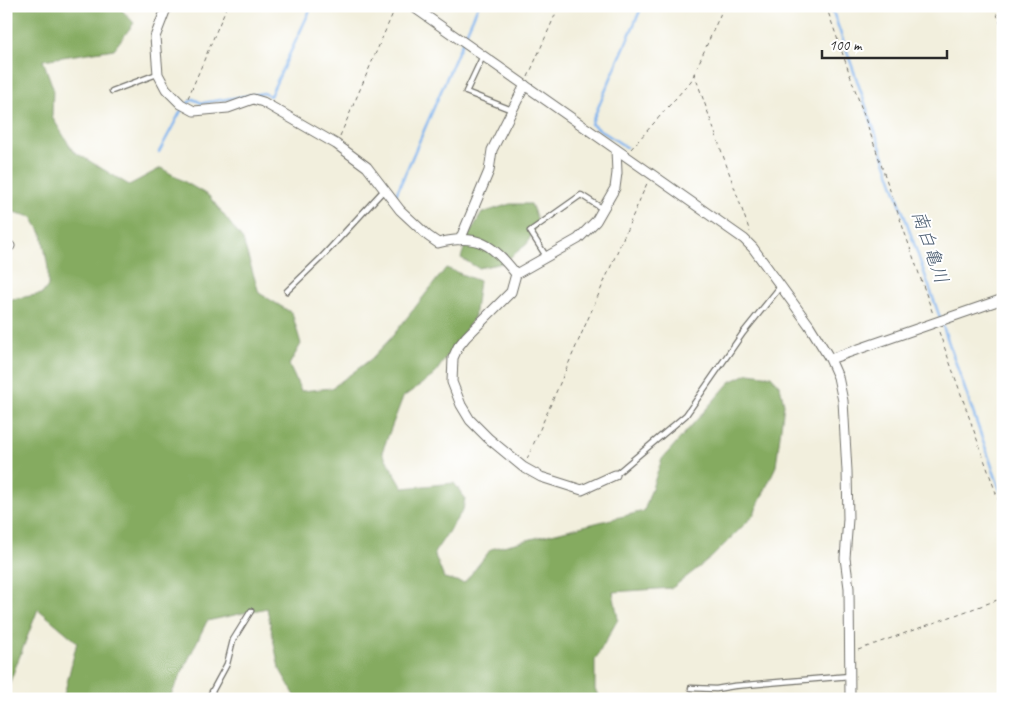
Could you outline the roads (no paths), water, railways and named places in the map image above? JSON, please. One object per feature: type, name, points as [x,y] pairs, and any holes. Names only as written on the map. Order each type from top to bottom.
[{"type":"street","points":[[166,6],[155,38],[158,74],[166,89],[186,106],[194,111],[228,108],[253,99],[263,102],[336,144],[366,167],[400,210],[438,243],[453,239],[482,242],[493,247],[516,274]]},
{"type":"street","points":[[412,6],[748,243],[809,325],[830,359],[838,377],[843,402],[848,509],[845,558],[849,588],[850,699]]},
{"type":"street","points":[[460,240],[489,171],[492,150],[525,85]]},
{"type":"street","points":[[615,475],[582,490],[541,477],[523,467],[488,438],[470,420],[461,405],[452,382],[453,358],[458,347],[511,292],[516,274],[578,239],[596,221],[615,188],[617,173],[616,149]]},
{"type":"street","points":[[830,359],[936,324],[1003,299]]},
{"type":"lane","points":[[483,56],[466,92],[512,110]]},
{"type":"lane","points":[[112,91],[158,74]]},
{"type":"lane","points":[[287,291],[321,258],[384,190]]},
{"type":"lane","points":[[546,256],[530,231],[581,195],[604,209]]},
{"type":"lane","points":[[615,475],[686,415],[743,333],[781,286]]},
{"type":"lane","points":[[208,699],[227,664],[233,640],[250,611]]},
{"type":"lane","points":[[691,688],[716,689],[850,676]]},
{"type":"waterway","points":[[187,104],[193,99],[202,103],[264,93],[270,96],[312,6]]},
{"type":"waterway","points":[[395,197],[478,6]]},
{"type":"waterway","points":[[626,147],[591,124],[642,6]]},
{"type":"waterway","name":"南白亀川","points":[[831,6],[1003,498]]},
{"type":"waterway","points":[[159,152],[183,107]]}]
